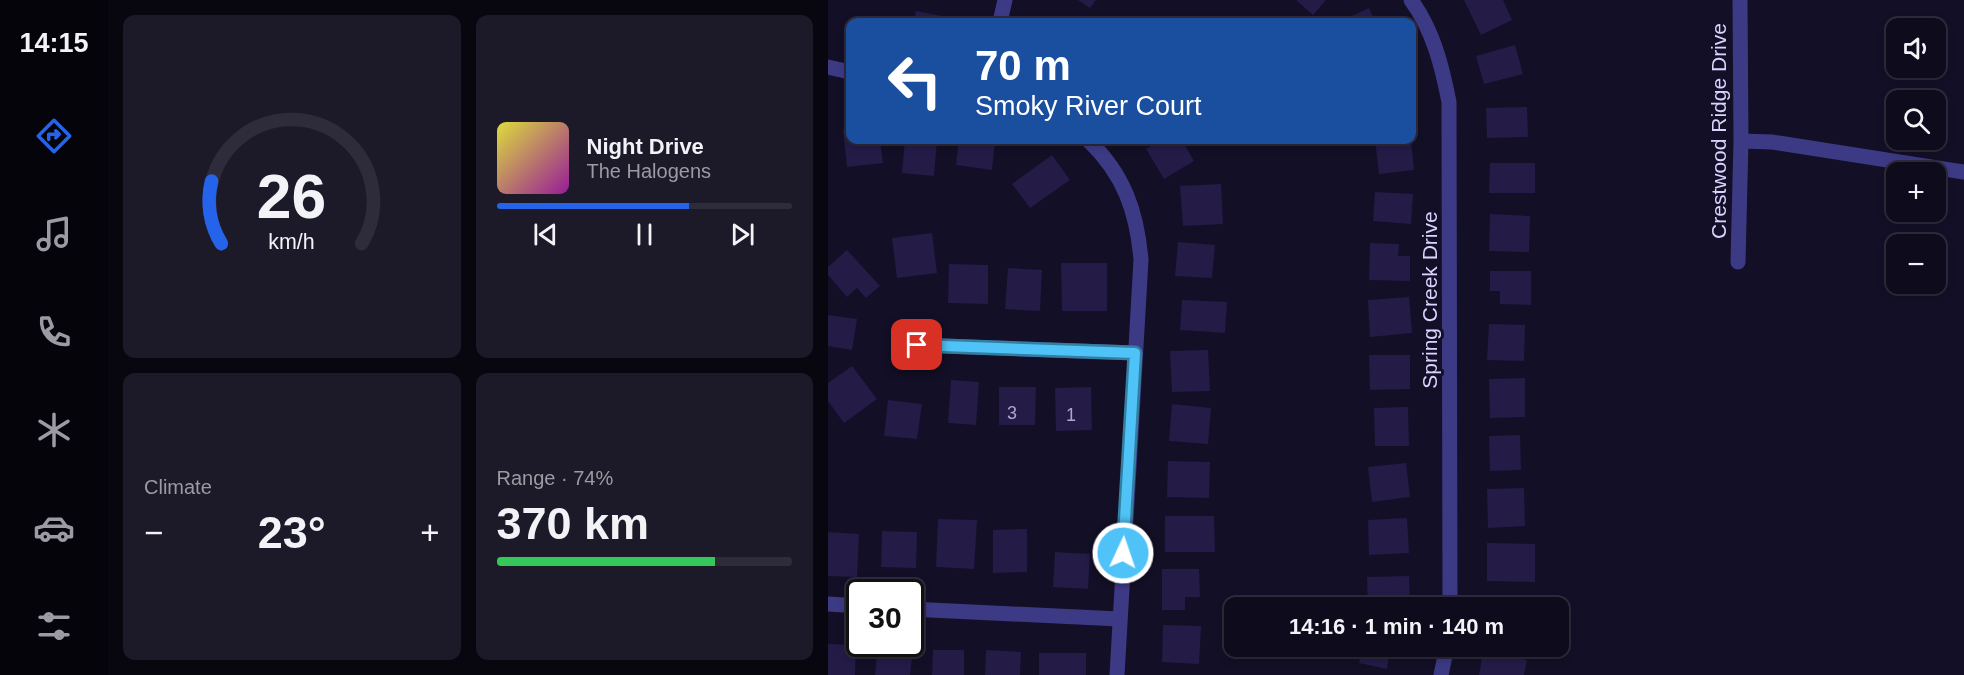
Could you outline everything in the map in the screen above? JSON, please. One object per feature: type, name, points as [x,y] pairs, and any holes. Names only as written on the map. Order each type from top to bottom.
[{"type":"street","points":[[1001,18],[1005,0]]},
{"type":"street","name":"Spring Creek Drive","points":[[1411,0],[1426,24],[1434,44],[1449,102],[1450,597]]},
{"type":"street","name":"Crestwood Ridge Drive","points":[[1738,262],[1741,141],[1740,0]]},
{"type":"street","points":[[828,67],[846,71]]},
{"type":"street","points":[[1741,141],[1772,142],[1964,172]]},
{"type":"street","points":[[1092,144],[1101,152],[1123,185],[1135,220],[1141,260],[1117,675]]},
{"type":"street","points":[[917,345],[1135,353]]},
{"type":"street","points":[[828,604],[846,605]]},
{"type":"street","points":[[924,610],[1119,619]]},
{"type":"street","points":[[1441,675],[1445,657]]},
{"type":"building","points":[[1078,0],[1096,0],[1090,8]]},
{"type":"building","points":[[1296,0],[1326,0],[1313,15]]},
{"type":"building","points":[[1464,0],[1503,0],[1512,20],[1481,35]]},
{"type":"building","points":[[1369,8],[1373,18],[1348,18]]},
{"type":"building","points":[[916,11],[952,18],[915,18]]},
{"type":"building","points":[[1515,45],[1523,74],[1484,84],[1476,56]]},
{"type":"building","points":[[1527,107],[1528,137],[1487,138],[1486,108]]},
{"type":"building","points":[[843,130],[846,130],[846,144],[881,144],[883,163],[847,167]]},
{"type":"building","points":[[905,144],[937,144],[934,176],[902,173]]},
{"type":"building","points":[[959,144],[995,144],[992,170],[956,165]]},
{"type":"building","points":[[1154,144],[1184,144],[1194,161],[1164,179],[1146,149]]},
{"type":"building","points":[[1375,144],[1411,144],[1414,170],[1379,174]]},
{"type":"building","points":[[1052,155],[1070,180],[1030,208],[1012,184]]},
{"type":"building","points":[[1490,163],[1535,163],[1535,193],[1489,193]]},
{"type":"building","points":[[1221,184],[1223,224],[1183,226],[1180,186]]},
{"type":"building","points":[[1375,192],[1413,194],[1411,224],[1373,221]]},
{"type":"building","points":[[1490,214],[1530,216],[1529,252],[1489,251]]},
{"type":"building","points":[[932,233],[937,273],[897,278],[892,238]]},
{"type":"building","points":[[1178,242],[1215,245],[1212,278],[1175,276]]},
{"type":"building","points":[[1370,243],[1399,244],[1398,256],[1410,256],[1410,281],[1369,280]]},
{"type":"building","points":[[847,250],[880,286],[866,298],[857,288],[847,297],[828,275],[828,267]]},
{"type":"building","points":[[1061,263],[1107,263],[1107,311],[1062,311]]},
{"type":"building","points":[[949,264],[988,265],[988,304],[948,303]]},
{"type":"building","points":[[1008,268],[1042,270],[1040,311],[1005,309]]},
{"type":"building","points":[[1490,271],[1531,271],[1531,305],[1500,304],[1500,291],[1490,291]]},
{"type":"building","points":[[1409,297],[1412,333],[1370,337],[1368,300]]},
{"type":"building","points":[[1182,300],[1227,302],[1225,333],[1180,330]]},
{"type":"building","points":[[828,315],[857,319],[852,350],[828,346]]},
{"type":"building","points":[[1489,324],[1525,325],[1524,361],[1487,360]]},
{"type":"building","points":[[1208,350],[1210,391],[1172,392],[1170,351]]},
{"type":"building","points":[[1369,355],[1410,355],[1410,389],[1370,390]]},
{"type":"building","points":[[852,366],[877,399],[844,423],[828,401],[828,383]]},
{"type":"building","points":[[1525,378],[1525,417],[1490,418],[1489,379]]},
{"type":"building","points":[[951,380],[979,382],[976,425],[948,423]]},
{"type":"building","points":[[999,387],[1036,387],[1035,425],[999,425]]},
{"type":"building","points":[[1091,387],[1092,430],[1056,431],[1055,388]]},
{"type":"building","points":[[888,400],[922,404],[917,439],[884,436]]},
{"type":"building","points":[[1172,404],[1211,408],[1208,444],[1169,441]]},
{"type":"building","points":[[1408,407],[1409,446],[1375,446],[1374,408]]},
{"type":"building","points":[[1520,435],[1521,470],[1490,471],[1489,436]]},
{"type":"building","points":[[1168,461],[1210,462],[1209,498],[1167,497]]},
{"type":"building","points":[[1406,463],[1410,497],[1372,502],[1368,467]]},
{"type":"building","points":[[1524,488],[1525,526],[1488,528],[1487,489]]},
{"type":"building","points":[[1165,516],[1214,516],[1215,552],[1165,552]]},
{"type":"building","points":[[1407,518],[1409,553],[1369,555],[1368,520]]},
{"type":"building","points":[[938,519],[977,520],[974,569],[936,567]]},
{"type":"building","points":[[1027,529],[1027,572],[993,573],[993,530]]},
{"type":"building","points":[[882,531],[917,532],[916,568],[881,567]]},
{"type":"building","points":[[828,532],[859,534],[857,577],[828,576]]},
{"type":"building","points":[[1487,543],[1535,544],[1535,582],[1487,581]]},
{"type":"building","points":[[1055,552],[1090,554],[1088,589],[1053,587]]},
{"type":"building","points":[[1162,569],[1199,569],[1200,597],[1185,597],[1185,610],[1162,610]]},
{"type":"building","points":[[1409,576],[1410,597],[1368,597],[1367,577]]},
{"type":"building","points":[[1163,625],[1201,626],[1199,664],[1162,662]]},
{"type":"building","points":[[828,644],[846,645],[846,657],[856,657],[855,675],[828,675]]},
{"type":"building","points":[[933,650],[964,650],[964,675],[932,675]]},
{"type":"building","points":[[986,650],[1021,652],[1020,675],[985,675]]},
{"type":"building","points":[[1039,653],[1086,653],[1086,675],[1039,675]]},
{"type":"building","points":[[877,657],[912,657],[910,675],[875,675]]},
{"type":"building","points":[[1360,657],[1389,657],[1387,669],[1359,663]]},
{"type":"building","points":[[1482,657],[1510,657],[1527,660],[1524,675],[1479,675]]},
{"type":"route","points":[[917,345],[1135,353],[1123,553]]}]
